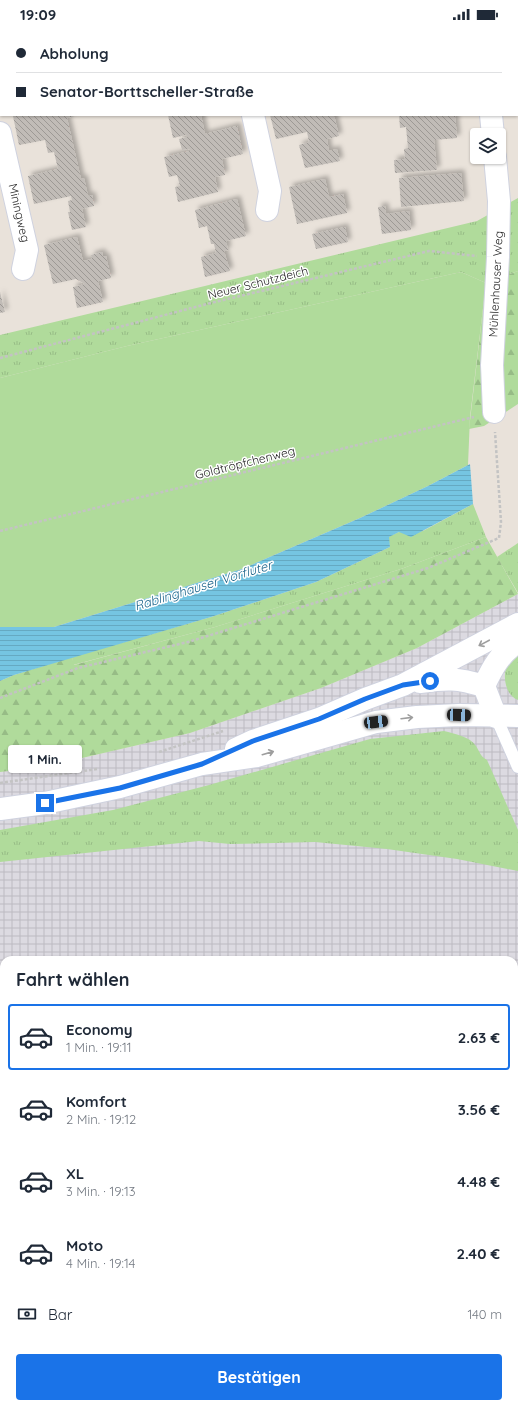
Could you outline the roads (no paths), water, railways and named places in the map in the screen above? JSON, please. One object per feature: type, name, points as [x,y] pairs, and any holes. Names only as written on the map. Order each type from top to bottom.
[{"type":"street","points":[[253,116],[270,191],[267,210]]},
{"type":"street","points":[[492,116],[493,128]]},
{"type":"street","name":"Miningweg","points":[[0,134],[27,250],[23,269]]},
{"type":"street","name":"Mühlenhauser Weg","points":[[494,412],[492,365],[498,257],[499,201],[496,164]]},
{"type":"street","points":[[0,809],[45,803],[120,788],[202,764],[253,741],[319,719],[365,699],[403,685],[518,624]]},
{"type":"street","points":[[496,716],[484,686],[492,668],[508,647],[518,642]]},
{"type":"street","points":[[403,685],[444,679],[464,680],[484,686]]},
{"type":"street","points":[[202,764],[257,756],[376,722],[417,717],[459,715],[518,716]]},
{"type":"lane","points":[[496,716],[518,767]]},
{"type":"water","name":"Rablinghauser Vorfluter","points":[[470,464],[473,504],[411,537],[399,532],[389,537],[390,547],[316,582],[211,617],[14,675],[0,681],[0,627],[54,627],[242,569],[360,518],[428,486]]}]
